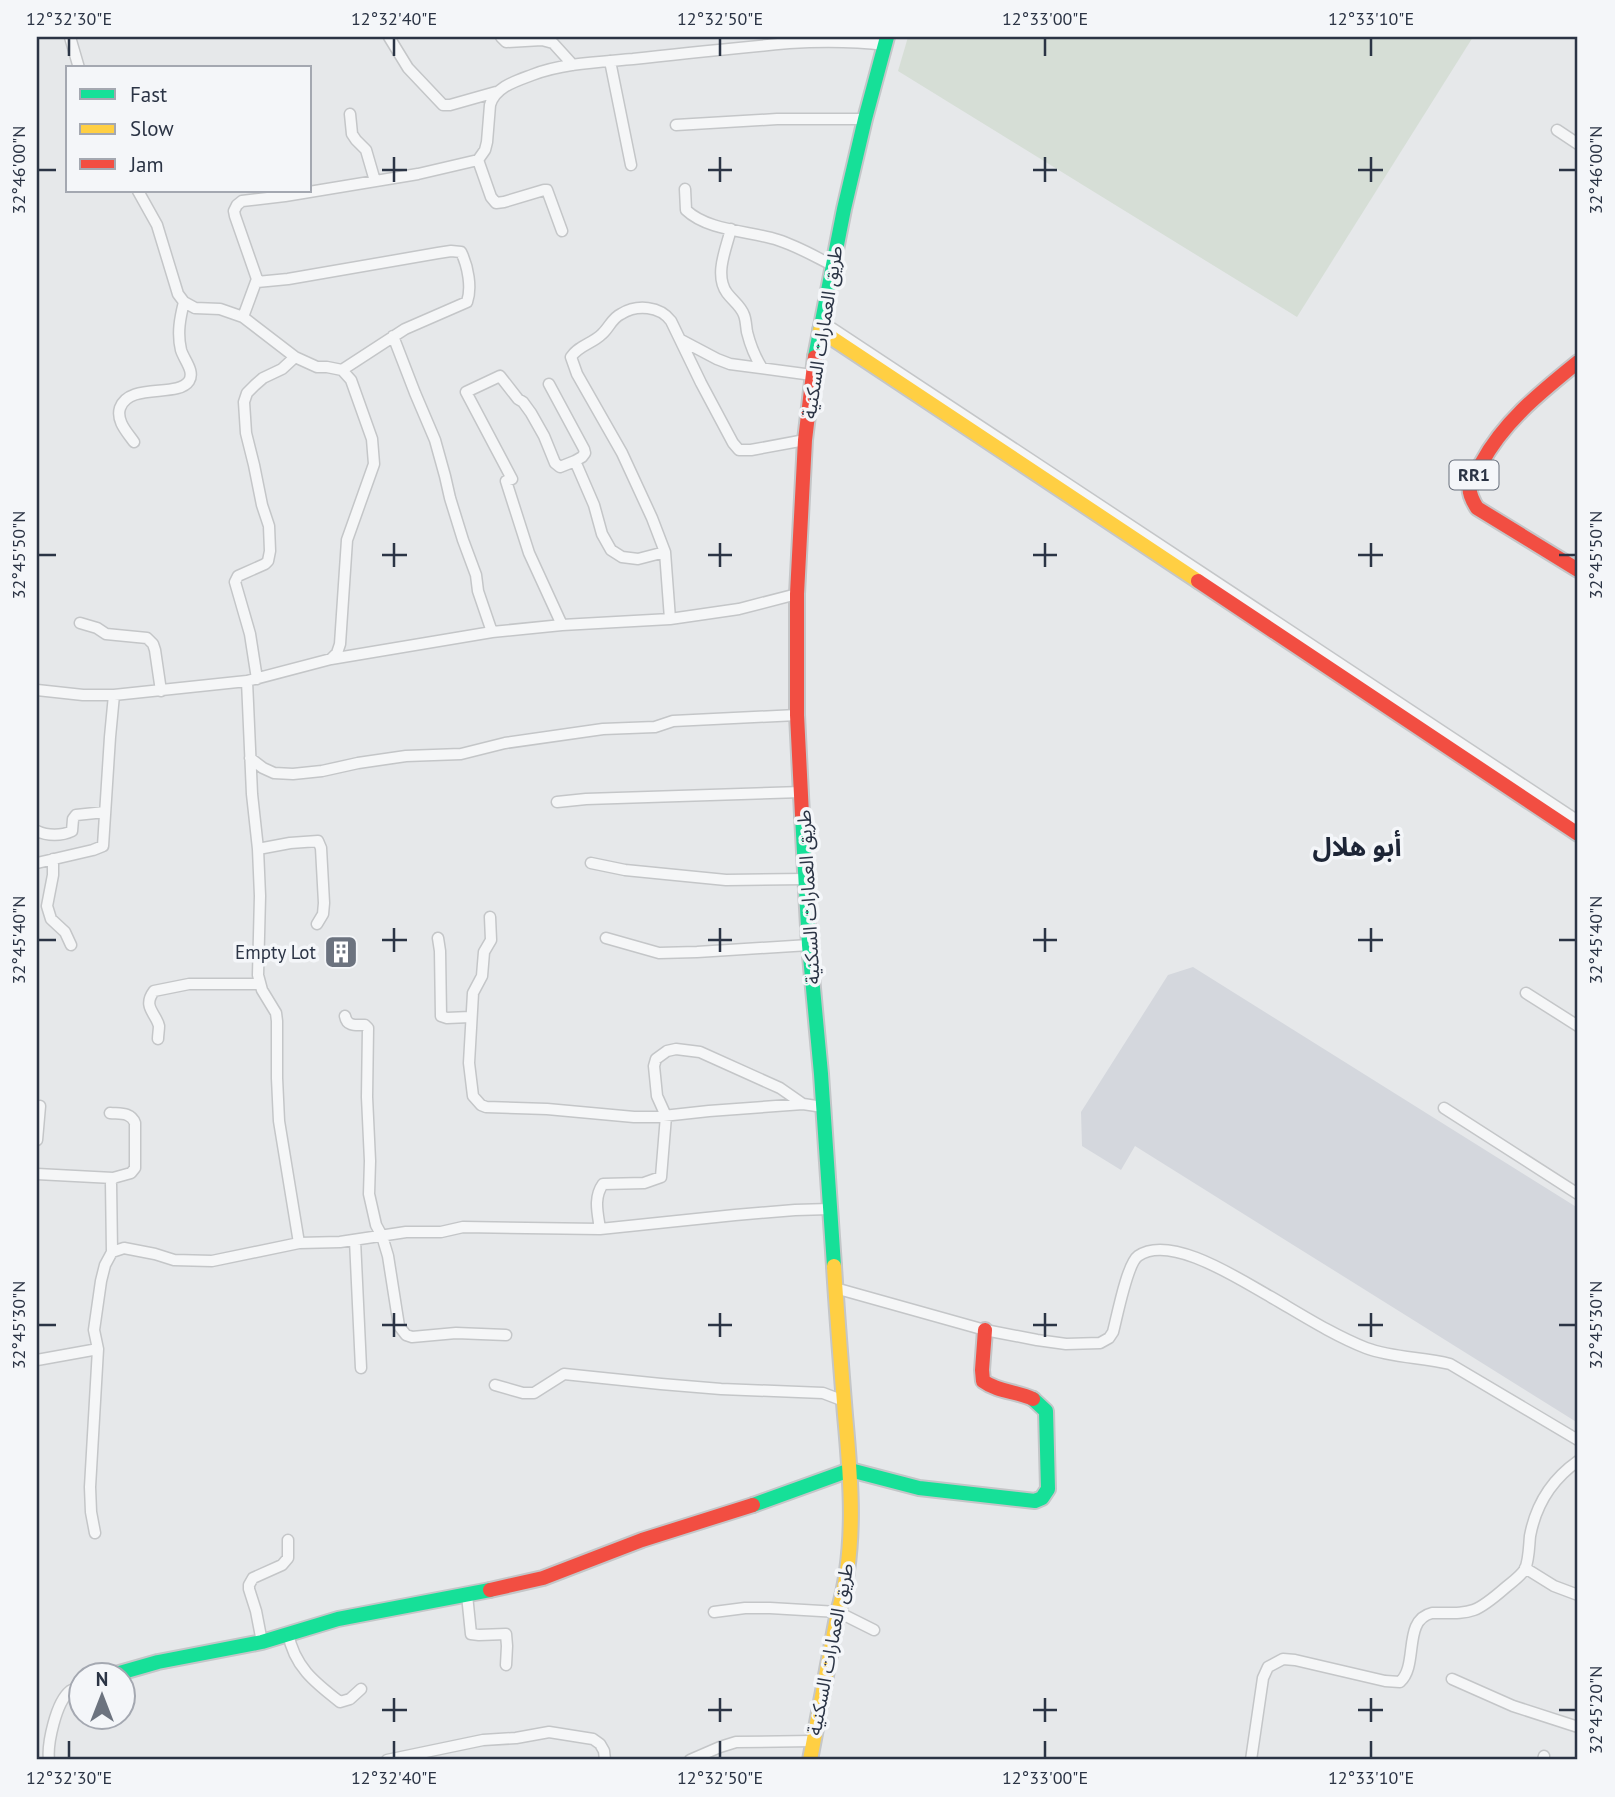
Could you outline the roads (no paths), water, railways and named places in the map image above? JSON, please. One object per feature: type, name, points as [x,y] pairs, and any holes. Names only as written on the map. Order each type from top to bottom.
[{"type":"street","points":[[69,37],[78,66]]},
{"type":"street","points":[[389,37],[408,68],[443,105],[496,92],[534,74],[573,65],[820,41],[886,41]]},
{"type":"street","points":[[501,37],[506,42],[542,40],[552,43],[573,65]]},
{"type":"street","name":"طريق العمارات السكنية","points":[[810,1760],[838,1612],[845,1589],[851,1515],[850,1471],[809,945],[797,715],[797,594],[805,440],[812,375],[832,265],[865,119],[886,41]]},
{"type":"street","points":[[610,61],[631,165]]},
{"type":"street","points":[[312,192],[418,174],[478,160],[485,150],[489,104],[496,92]]},
{"type":"street","points":[[350,114],[352,134],[366,150],[375,181]]},
{"type":"street","points":[[676,125],[777,119],[865,119]]},
{"type":"street","points":[[1556,130],[1578,144]]},
{"type":"street","points":[[478,160],[491,197],[496,203],[547,190],[562,231]]},
{"type":"street","points":[[685,189],[686,210],[697,218],[779,240],[832,265]]},
{"type":"street","points":[[139,192],[157,225],[178,294],[184,302],[195,308],[220,309],[243,317],[295,357],[317,367],[342,370],[351,380],[372,439],[374,464],[347,540],[340,644],[331,659]]},
{"type":"street","points":[[243,317],[257,282],[235,216],[237,205],[242,201],[309,192]]},
{"type":"street","points":[[731,229],[721,268],[721,281],[744,315],[748,335],[762,368]]},
{"type":"street","points":[[257,282],[451,251],[461,252],[466,264],[467,302],[405,329],[342,370]]},
{"type":"street","points":[[134,442],[125,430],[119,413],[125,400],[138,393],[177,388],[190,379],[191,373],[181,351],[178,326],[184,302]]},
{"type":"street","points":[[670,619],[665,552],[622,453],[577,374],[571,357],[583,345],[601,335],[622,313],[635,309],[656,309],[666,314],[739,450],[805,440]]},
{"type":"street","points":[[821,325],[1578,821]]},
{"type":"street","points":[[821,325],[1578,834]]},
{"type":"street","points":[[393,336],[435,440],[453,509],[492,632]]},
{"type":"street","points":[[681,340],[730,364],[812,375]]},
{"type":"street","points":[[295,357],[282,369],[255,385],[247,393],[244,402],[246,433],[270,529],[270,551],[268,561],[261,567],[238,576],[235,582],[250,634],[250,758],[260,896],[258,975],[276,1013],[279,1121],[299,1243]]},
{"type":"street","name":"RR1","points":[[1578,362],[1517,414],[1488,452],[1469,487],[1472,500],[1478,508],[1578,570]]},
{"type":"street","points":[[549,384],[584,449],[582,457],[560,467],[555,463],[531,413],[500,376],[466,392],[512,479],[506,481],[524,539],[562,625]]},
{"type":"street","points":[[575,461],[594,505],[602,534],[611,550],[622,557],[638,559],[665,552]]},
{"type":"street","points":[[37,690],[114,695],[252,680],[331,659],[492,632],[670,619],[739,609],[797,594]]},
{"type":"street","points":[[80,623],[106,634],[147,638],[155,650],[161,691]]},
{"type":"street","points":[[37,863],[103,846],[114,695]]},
{"type":"street","points":[[250,758],[274,773],[293,774],[406,756],[461,754],[505,743],[603,729],[655,727],[673,721],[797,715]]},
{"type":"street","points":[[557,802],[802,792]]},
{"type":"street","points":[[37,831],[47,835],[68,833],[72,831],[76,815],[105,813]]},
{"type":"street","points":[[258,849],[318,841],[321,848],[324,903],[323,914],[317,924]]},
{"type":"street","points":[[53,859],[47,906],[51,919],[65,932],[71,945]]},
{"type":"street","points":[[591,863],[625,870],[726,880],[807,879]]},
{"type":"street","points":[[490,917],[491,940],[483,956],[482,976],[472,993],[470,1017],[471,1085],[473,1096],[481,1105],[634,1117],[803,1104],[823,1107]]},
{"type":"street","points":[[606,938],[659,953],[809,945]]},
{"type":"street","points":[[438,939],[441,1016],[470,1017]]},
{"type":"street","points":[[158,1039],[158,1024],[150,1006],[150,996],[154,991],[189,984],[260,984]]},
{"type":"street","points":[[1526,993],[1578,1026]]},
{"type":"street","points":[[345,1016],[346,1022],[351,1025],[365,1025],[368,1028],[369,1194],[376,1225],[388,1256],[399,1326],[406,1335],[412,1337],[456,1333],[506,1335]]},
{"type":"street","points":[[600,1229],[596,1203],[597,1192],[603,1184],[644,1183],[661,1177],[666,1116],[657,1096],[654,1062],[663,1053],[676,1049],[692,1049],[780,1088],[803,1104]]},
{"type":"street","points":[[37,1140],[40,1106]]},
{"type":"street","points":[[1444,1108],[1578,1194]]},
{"type":"street","points":[[37,1174],[113,1178],[131,1173],[135,1168],[133,1117],[110,1113]]},
{"type":"street","points":[[95,1533],[90,1487],[98,1349],[94,1330],[101,1281],[112,1252],[113,1178]]},
{"type":"street","points":[[112,1252],[124,1248],[174,1261],[212,1261],[299,1243],[355,1240],[406,1232],[441,1232],[463,1227],[600,1229],[830,1209]]},
{"type":"street","points":[[355,1240],[361,1368]]},
{"type":"street","points":[[835,1288],[985,1330],[1066,1344],[1100,1343],[1113,1332],[1134,1261],[1147,1253],[1167,1250],[1218,1267],[1327,1329],[1367,1348],[1450,1364],[1578,1440]]},
{"type":"street","points":[[136,1669],[262,1642],[338,1619],[467,1595],[543,1577],[642,1540],[850,1471],[919,1488],[1035,1501],[1042,1498],[1048,1489],[1046,1411],[1038,1401],[1026,1395],[990,1388],[983,1381],[985,1330]]},
{"type":"street","points":[[37,1360],[98,1349]]},
{"type":"street","points":[[495,1385],[523,1393],[534,1393],[564,1374],[721,1389],[823,1393],[844,1401]]},
{"type":"street","points":[[1251,1760],[1268,1667],[1283,1659],[1295,1660],[1400,1682],[1407,1671],[1415,1629],[1421,1619],[1432,1613],[1476,1611],[1507,1587],[1525,1568],[1533,1520],[1538,1507],[1553,1483],[1578,1461]]},
{"type":"street","points":[[262,1642],[249,1585],[253,1578],[282,1565],[288,1558],[288,1540]]},
{"type":"street","points":[[1525,1568],[1554,1586],[1578,1595]]},
{"type":"street","points":[[467,1595],[471,1634],[506,1634],[506,1665]]},
{"type":"street","points":[[714,1612],[745,1608],[838,1612],[874,1630]]},
{"type":"street","points":[[288,1633],[291,1649],[306,1673],[340,1702],[350,1699],[361,1689]]},
{"type":"street","points":[[1452,1679],[1513,1706],[1578,1727]]},
{"type":"street","points":[[49,1760],[50,1736],[60,1706],[66,1697]]},
{"type":"street","points":[[387,1760],[483,1740],[549,1732],[593,1739],[604,1751],[605,1760]]},
{"type":"street","points":[[690,1760],[736,1742],[813,1741]]},
{"type":"place","name":"Empty Lot","points":[[341,952]]},
{"type":"district","name":"أبو هلال","points":[[1357,847]]}]
